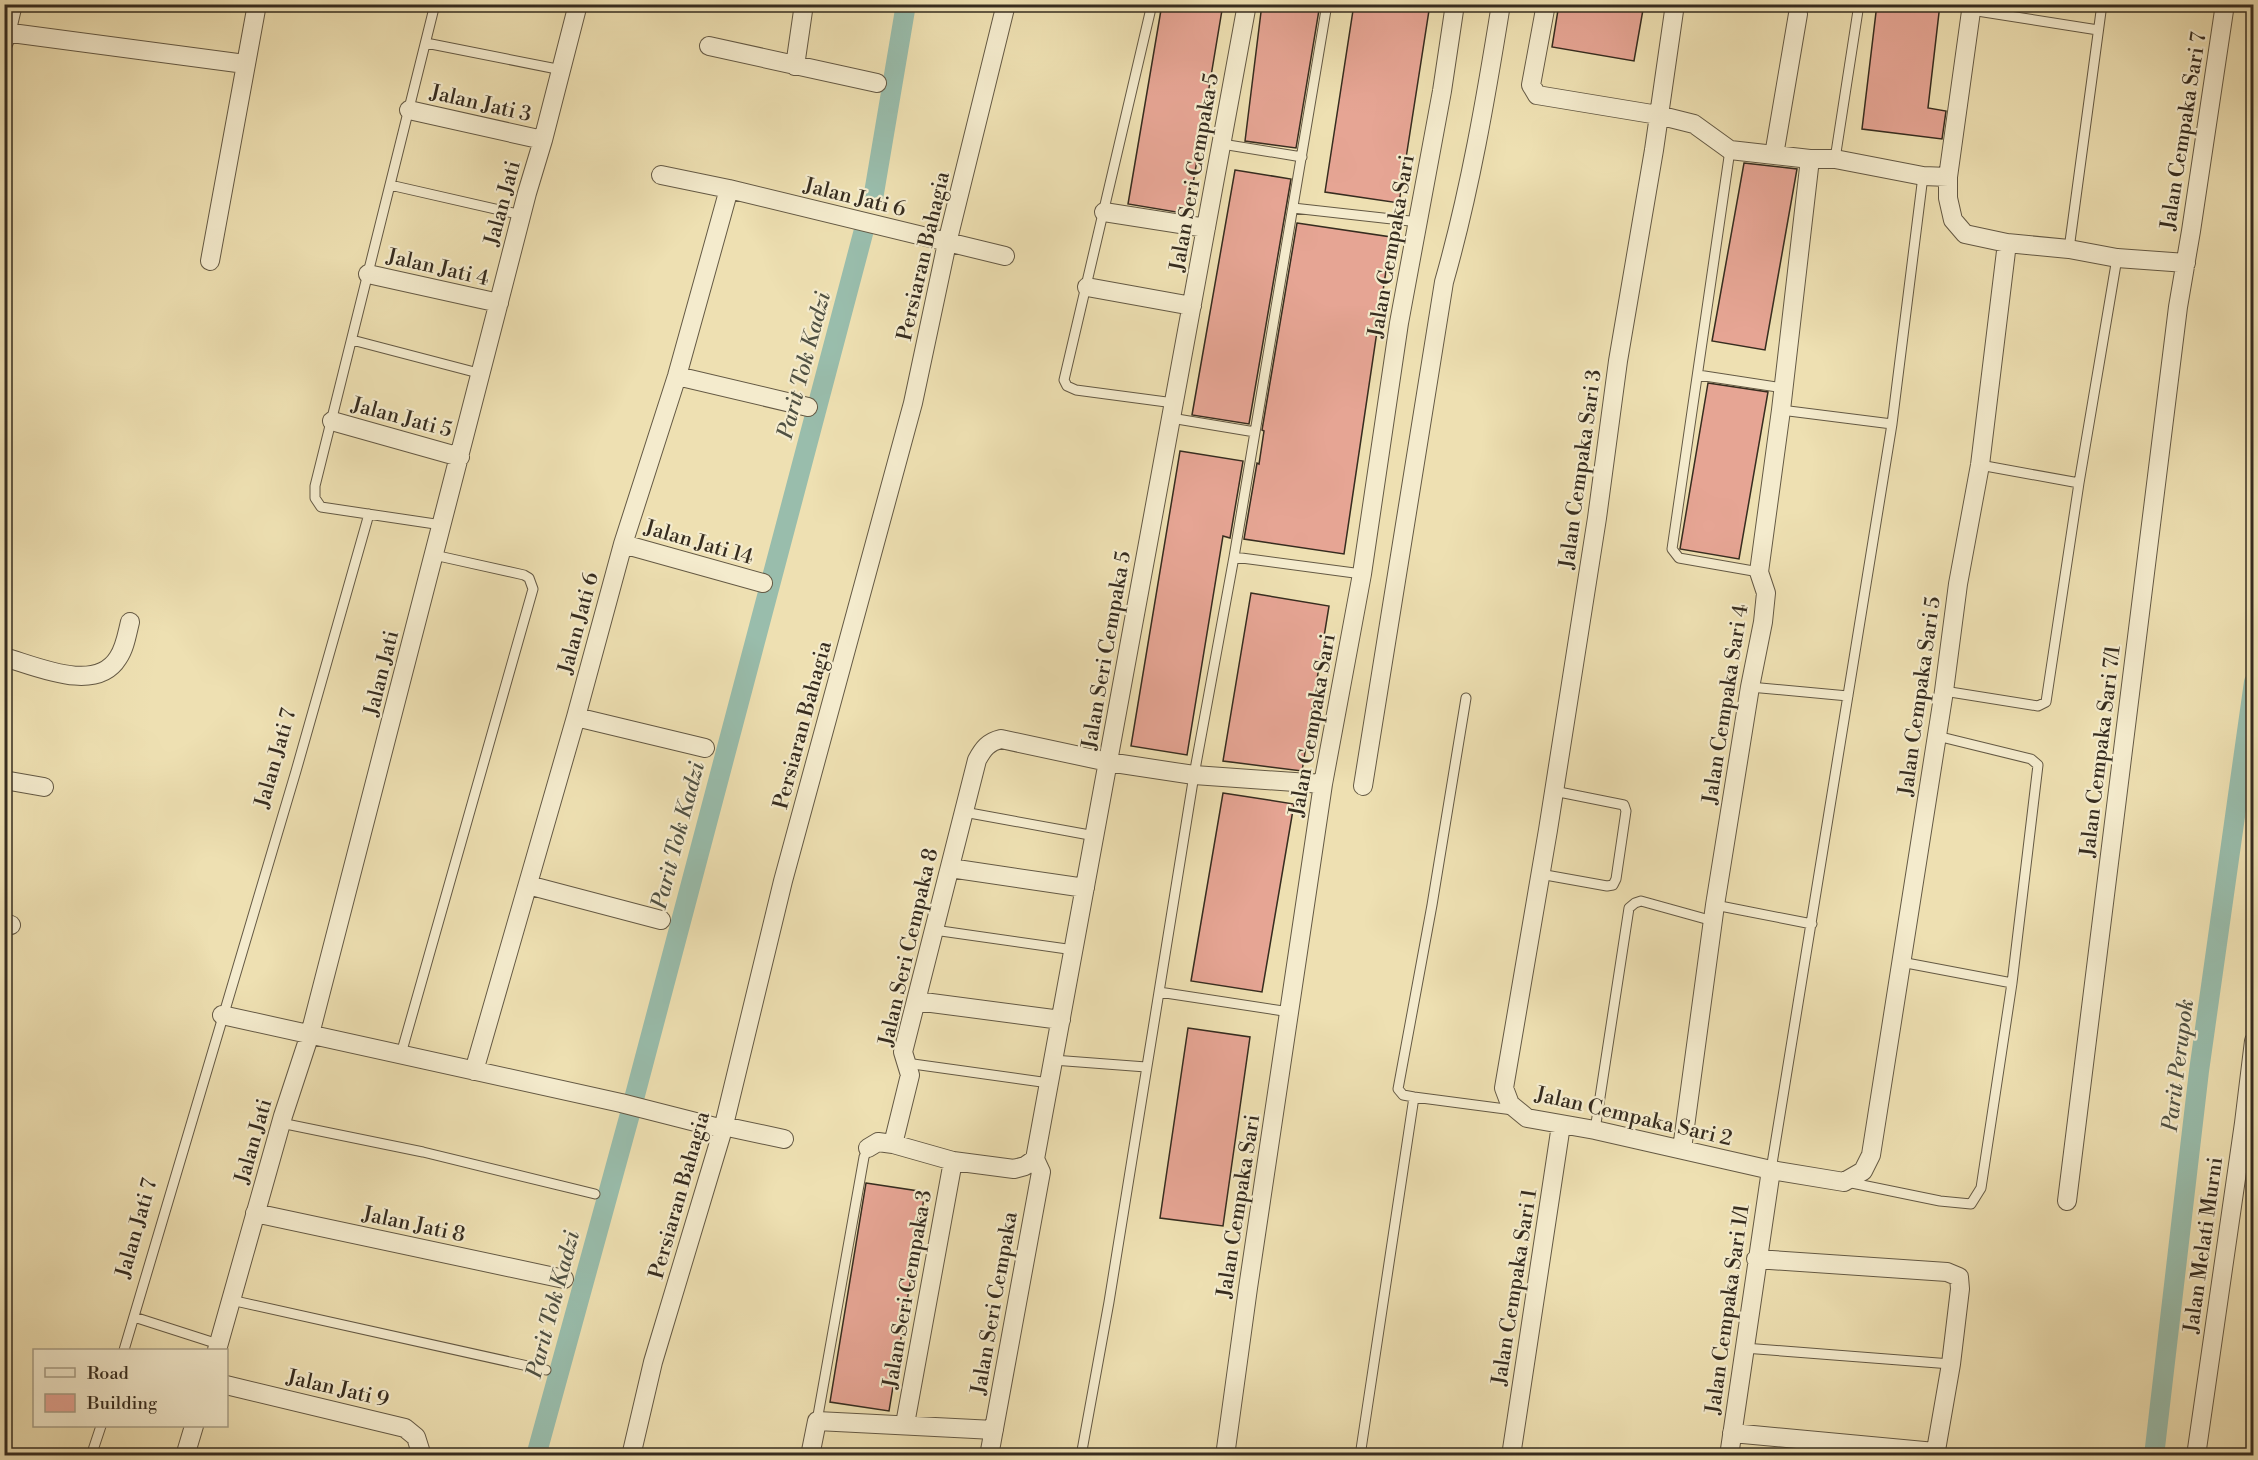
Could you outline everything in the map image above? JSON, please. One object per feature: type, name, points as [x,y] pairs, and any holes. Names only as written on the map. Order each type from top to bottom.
[{"type":"street","points":[[14,4],[5,35],[245,64]]},
{"type":"street","points":[[210,261],[257,4]]},
{"type":"street","name":"Jalan Jati","points":[[217,1347],[281,1123],[310,1034],[578,4]]},
{"type":"street","points":[[795,66],[804,4]]},
{"type":"street","name":"Persiaran Bahagia","points":[[631,1455],[653,1362],[723,1127],[783,881],[913,403],[947,243],[1006,4]]},
{"type":"street","name":"Jalan Seri Cempaka 5","points":[[1035,1159],[1247,4]]},
{"type":"street","name":"Jalan Cempaka Sari","points":[[1225,1455],[1323,784],[1362,574],[1399,323],[1442,91],[1455,4]]},
{"type":"street","points":[[1363,786],[1444,282],[1459,225],[1501,4]]},
{"type":"street","points":[[1546,4],[1531,85],[1534,92],[1551,98],[1658,115],[1694,124],[1730,150],[1810,159],[1835,159],[1923,176],[1948,177]]},
{"type":"street","name":"Jalan Cempaka Sari 3","points":[[1548,830],[1597,518],[1618,361],[1675,4]]},
{"type":"street","name":"Jalan Cempaka Sari 7","points":[[2178,307],[2225,4]]},
{"type":"street","name":"Jalan Cempaka Sari 7","points":[[1972,7],[1948,177],[1948,198],[1953,220],[1965,234],[2007,243],[2069,249],[2117,258],[2186,263]]},
{"type":"street","points":[[1774,155],[1798,14]]},
{"type":"street","points":[[709,46],[877,83]]},
{"type":"street","name":"Jalan Jati 3","points":[[409,110],[543,140]]},
{"type":"street","name":"Jalan Cempaka Sari 4","points":[[1682,1149],[1695,1068],[1714,913],[1750,687],[1763,622],[1766,593],[1759,572],[1781,410],[1810,159]]},
{"type":"street","name":"Jalan Jati 6","points":[[661,175],[729,189],[1005,256]]},
{"type":"street","name":"Jalan Jati 6","points":[[474,1071],[576,717],[623,544],[677,376],[729,189]]},
{"type":"street","points":[[1104,212],[1206,228]]},
{"type":"street","name":"Jalan Cempaka Sari 5","points":[[1844,1182],[1863,1171],[1871,1155],[1944,691],[1958,584],[1980,465],[2007,243]]},
{"type":"street","name":"Jalan Jati 4","points":[[368,274],[499,303]]},
{"type":"street","points":[[1087,287],[1192,306]]},
{"type":"street","name":"Jalan Cempaka Sari 7/1","points":[[2067,1201],[2178,307]]},
{"type":"street","points":[[677,376],[808,407]]},
{"type":"street","name":"Jalan Jati 5","points":[[332,421],[460,457]]},
{"type":"street","name":"Jalan Jati 14","points":[[623,544],[763,583]]},
{"type":"street","points":[[4,657],[67,674],[95,676],[110,667],[118,658],[130,622]]},
{"type":"street","points":[[576,717],[705,748]]},
{"type":"street","name":"Jalan Seri Cempaka 8","points":[[893,1144],[910,1075],[903,1052],[977,760],[984,748],[993,741],[1001,739],[1108,762]]},
{"type":"street","points":[[1108,762],[1194,775],[1323,784]]},
{"type":"street","points":[[4,780],[44,787]]},
{"type":"street","name":"Jalan Cempaka Sari 2","points":[[1548,830],[1504,1088],[1510,1104],[1527,1118],[1595,1130],[1771,1170],[1844,1182]]},
{"type":"street","points":[[950,868],[1085,888]]},
{"type":"street","points":[[528,885],[661,920]]},
{"type":"street","points":[[916,1000],[1061,1020]]},
{"type":"street","points":[[222,1015],[784,1139]]},
{"type":"street","name":"Jalan Melati Murni","points":[[2196,1455],[2244,1123],[2253,1041]]},
{"type":"street","name":"Jalan Cempaka Sari 1","points":[[1511,1455],[1561,1125]]},
{"type":"street","points":[[868,1148],[878,1142],[893,1144],[953,1161],[1014,1169],[1025,1166],[1035,1159]]},
{"type":"street","name":"Jalan Seri Cempaka","points":[[990,1455],[1041,1172],[1035,1159]]},
{"type":"street","name":"Jalan Seri Cempaka 3","points":[[905,1424],[953,1161]]},
{"type":"street","name":"Jalan Cempaka Sari 1/1","points":[[1729,1455],[1756,1259],[1771,1170]]},
{"type":"street","name":"Jalan Jati 8","points":[[255,1213],[564,1279]]},
{"type":"street","points":[[1732,1433],[1935,1454],[1951,1364],[1960,1289],[1959,1277],[1947,1272],[1756,1259]]},
{"type":"street","name":"Jalan Jati 9","points":[[228,1385],[405,1428],[416,1437],[422,1455]]},
{"type":"street","points":[[810,1455],[817,1421],[994,1430]]},
{"type":"street","points":[[185,1455],[193,1427]]},
{"type":"lane","points":[[435,4],[315,486],[315,498],[321,507],[442,525]]},
{"type":"lane","points":[[1152,4],[1064,380],[1067,386],[1076,390],[1173,410],[1255,432]]},
{"type":"lane","points":[[1082,1455],[1194,775],[1255,432],[1327,4]]},
{"type":"lane","points":[[1835,159],[1859,4]]},
{"type":"lane","points":[[2069,249],[2102,4]]},
{"type":"lane","points":[[1972,7],[2098,30]]},
{"type":"lane","points":[[426,43],[562,70]]},
{"type":"lane","points":[[1222,144],[1302,157]]},
{"type":"lane","points":[[1730,150],[1672,549],[1679,558],[1759,572]]},
{"type":"lane","points":[[1771,1170],[1892,424],[1923,176]]},
{"type":"lane","points":[[390,185],[522,215]]},
{"type":"lane","points":[[1293,208],[1419,222]]},
{"type":"lane","points":[[1944,691],[2038,706],[2046,702],[2079,483],[2117,258]]},
{"type":"lane","points":[[352,340],[482,374]]},
{"type":"lane","points":[[1698,375],[1783,388]]},
{"type":"lane","points":[[1781,410],[1892,424]]},
{"type":"lane","points":[[1980,465],[2079,483]]},
{"type":"lane","name":"Jalan Jati 7","points":[[124,1349],[296,771],[369,514]]},
{"type":"lane","points":[[401,1054],[533,589],[529,579],[524,575],[434,555]]},
{"type":"lane","points":[[1233,557],[1362,574]]},
{"type":"lane","points":[[1750,687],[1848,696]]},
{"type":"lane","points":[[1466,698],[1398,1089],[1403,1095],[1518,1111]]},
{"type":"lane","points":[[1844,1182],[1940,1201],[1971,1204],[1981,1188],[2012,983],[2038,765],[2031,759],[1937,736]]},
{"type":"lane","points":[[1540,874],[1607,886],[1613,885],[1616,879],[1626,811],[1624,805],[1554,791]]},
{"type":"lane","points":[[964,812],[1095,836]]},
{"type":"lane","points":[[1595,1130],[1629,908],[1641,901],[1714,913],[1812,924]]},
{"type":"lane","points":[[934,930],[1074,950]]},
{"type":"lane","points":[[1901,962],[2012,983]]},
{"type":"lane","points":[[1159,992],[1290,1012]]},
{"type":"lane","points":[[1053,1060],[1146,1067]]},
{"type":"lane","points":[[906,1063],[1049,1083]]},
{"type":"lane","points":[[1360,1455],[1414,1097]]},
{"type":"lane","points":[[281,1123],[423,1152],[595,1194]]},
{"type":"lane","points":[[817,1421],[864,1157],[868,1148]]},
{"type":"lane","points":[[231,1300],[546,1370]]},
{"type":"lane","points":[[134,1317],[217,1347]]},
{"type":"lane","points":[[1744,1348],[1951,1364]]},
{"type":"lane","points":[[91,1455],[99,1427]]},
{"type":"building","points":[[1162,4],[1223,4],[1188,214],[1128,204]]},
{"type":"building","points":[[1262,4],[1320,4],[1296,148],[1245,141]]},
{"type":"building","points":[[1354,4],[1430,4],[1399,203],[1325,192]]},
{"type":"building","points":[[1559,4],[1644,4],[1634,61],[1552,47]]},
{"type":"building","points":[[1877,4],[1940,4],[1928,108],[1946,111],[1942,139],[1862,129]]},
{"type":"building","points":[[1744,163],[1797,169],[1765,350],[1712,341]]},
{"type":"building","points":[[1235,170],[1291,179],[1249,424],[1192,415]]},
{"type":"building","points":[[1297,223],[1391,237],[1344,554],[1244,539],[1257,463],[1259,464],[1264,431],[1262,430]]},
{"type":"building","points":[[1708,383],[1768,392],[1739,559],[1680,549]]},
{"type":"building","points":[[1180,451],[1243,461],[1230,538],[1223,536],[1187,755],[1131,746]]},
{"type":"building","points":[[1251,593],[1329,606],[1302,771],[1223,761]]},
{"type":"building","points":[[1223,793],[1294,804],[1262,992],[1191,981]]},
{"type":"building","points":[[1188,1028],[1250,1037],[1223,1226],[1160,1218]]},
{"type":"building","points":[[866,1183],[925,1192],[889,1411],[830,1402]]},
{"type":"waterway","name":"Parit Tok Kadzi","points":[[873,199],[906,4]]},
{"type":"waterway","name":"Parit Tok Kadzi","points":[[536,1456],[630,1114],[865,226]]},
{"type":"waterway","name":"Parit Perupok","points":[[2154,1456],[2199,1071],[2254,682]]}]
